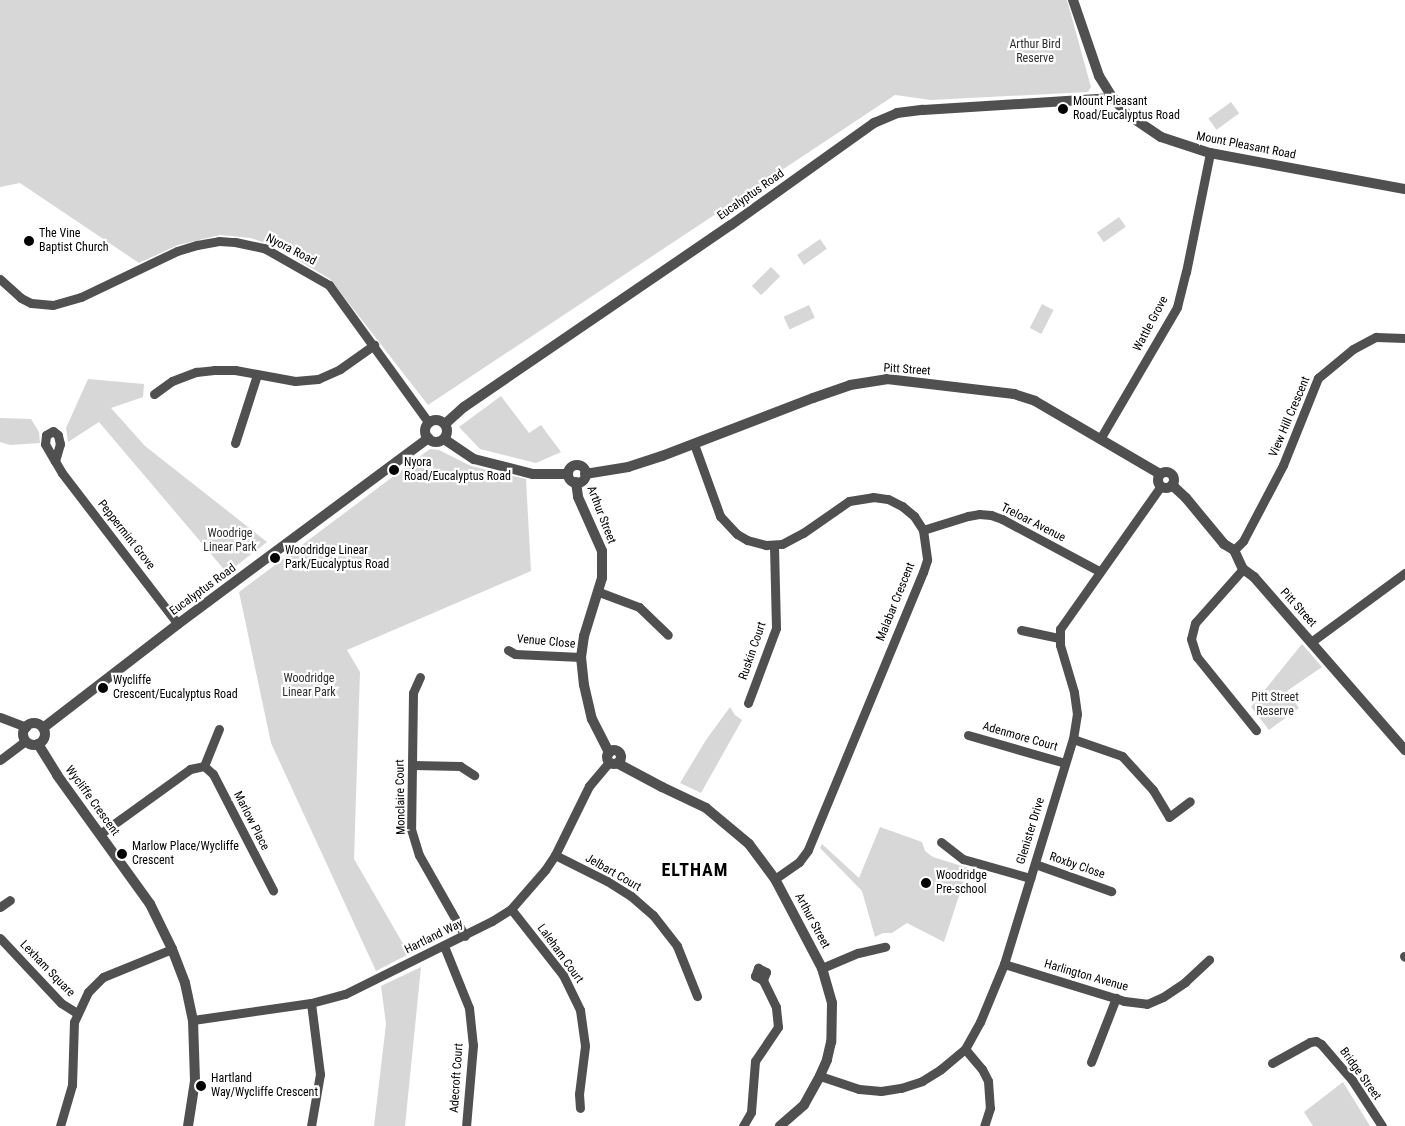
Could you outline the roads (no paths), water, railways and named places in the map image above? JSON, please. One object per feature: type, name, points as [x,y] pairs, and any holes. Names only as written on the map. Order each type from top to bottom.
[{"type":"street","name":"Mount Pleasant Road","points":[[1073,0],[1100,76],[1113,98],[1127,114],[1161,137],[1210,153],[1405,189]]},
{"type":"street","name":"Eucalyptus Road","points":[[445,424],[464,407],[731,225],[874,123],[897,113],[922,110],[1113,98]]},
{"type":"street","name":"Wattle Grove","points":[[1100,439],[1177,307],[1210,153]]},
{"type":"street","name":"Nyora Road","points":[[0,279],[13,293],[26,301],[42,305],[53,304],[81,297],[177,251],[219,241],[264,248],[329,285],[374,345],[420,414],[429,423]]},
{"type":"street","name":"View Hill Crescent","points":[[1234,550],[1243,541],[1283,465],[1318,378],[1352,349],[1376,337],[1405,338]]},
{"type":"street","points":[[154,394],[172,381],[196,372],[235,370],[295,381],[318,379],[340,369],[374,345]]},
{"type":"street","points":[[235,443],[257,375]]},
{"type":"street","name":"Pitt Street","points":[[585,474],[628,467],[850,385],[887,379],[1014,394],[1034,401],[1160,474]]},
{"type":"street","points":[[437,421],[445,424],[447,432],[444,439],[437,442],[428,438],[426,430],[429,423],[437,421]]},
{"type":"street","name":"Eucalyptus Road","points":[[43,728],[178,624],[428,438]]},
{"type":"street","points":[[444,439],[474,460],[533,474],[568,474]]},
{"type":"street","points":[[694,444],[720,516],[728,526],[747,540],[774,546],[795,538],[841,505],[859,498],[888,499],[902,506],[914,516],[923,530]]},
{"type":"street","name":"Peppermint Grove","points":[[54,461],[178,624]]},
{"type":"street","points":[[577,465],[583,468],[585,474],[582,480],[576,482],[570,480],[568,474],[570,468],[577,465]]},
{"type":"street","points":[[1166,472],[1171,474],[1174,480],[1172,485],[1166,488],[1161,486],[1158,480],[1160,474],[1166,472]]},
{"type":"street","name":"Arthur Street","points":[[576,482],[578,497],[602,552],[602,578],[599,592],[587,622],[581,657],[587,699],[598,731],[614,757],[645,779],[706,808],[724,821],[749,844],[775,879],[822,968],[829,986],[833,1023],[831,1042],[820,1076],[804,1105],[780,1126]]},
{"type":"street","name":"Pitt Street","points":[[1172,485],[1186,498],[1224,544],[1234,550],[1243,569],[1254,578],[1405,750]]},
{"type":"street","points":[[1021,630],[1058,638],[1064,621],[1161,486]]},
{"type":"street","name":"Treloar Avenue","points":[[923,530],[968,516],[978,514],[992,516],[1002,519],[1099,571]]},
{"type":"street","name":"Malabar Crescent","points":[[775,879],[799,862],[808,850],[923,572],[927,560],[923,530]]},
{"type":"street","name":"Ruskin Court","points":[[748,703],[776,628],[774,546]]},
{"type":"street","points":[[1243,569],[1195,623],[1191,640],[1197,657],[1256,730]]},
{"type":"street","points":[[1311,642],[1405,573]]},
{"type":"street","points":[[599,592],[639,607],[668,635]]},
{"type":"street","name":"Glenister Drive","points":[[820,1076],[859,1089],[882,1091],[901,1088],[922,1081],[966,1049],[980,1022],[1004,964],[1073,739],[1077,714],[1074,692],[1058,638]]},
{"type":"street","name":"Venue Close","points":[[508,650],[515,654],[581,657]]},
{"type":"street","name":"Monclaire Court","points":[[420,676],[413,693],[411,829],[414,842],[465,936]]},
{"type":"street","points":[[0,717],[26,727],[34,724],[43,728],[44,735],[38,744],[31,745],[25,741],[23,736],[26,727]]},
{"type":"street","points":[[100,834],[190,769],[204,766],[219,729]]},
{"type":"street","name":"Adenmore Court","points":[[968,735],[1065,763]]},
{"type":"street","points":[[1073,739],[1122,756],[1153,790],[1169,817],[1190,801]]},
{"type":"street","points":[[0,760],[25,741]]},
{"type":"street","name":"Wycliffe Crescent","points":[[38,744],[57,775],[150,904],[172,948],[185,983],[193,1020],[195,1081],[188,1126]]},
{"type":"street","name":"Hartland Way","points":[[193,1020],[311,1003],[344,994],[465,936],[511,909],[535,884],[555,855],[589,786],[614,757]]},
{"type":"street","points":[[413,765],[460,766],[474,775]]},
{"type":"street","name":"Marlow Place","points":[[204,766],[213,774],[272,890]]},
{"type":"street","points":[[942,842],[963,859],[1030,878]]},
{"type":"street","name":"Jelbart Court","points":[[555,855],[607,881],[631,896],[654,915],[677,946],[697,996]]},
{"type":"street","name":"Roxby Close","points":[[1035,864],[1111,891]]},
{"type":"street","points":[[0,907],[10,900]]},
{"type":"street","name":"Laleham Court","points":[[511,909],[563,975],[580,1010],[585,1046],[579,1094],[580,1108]]},
{"type":"street","name":"Lexham Square","points":[[0,938],[61,1002],[77,1013]]},
{"type":"street","name":"Adecroft Court","points":[[444,946],[469,1008],[472,1045],[466,1126]]},
{"type":"street","points":[[822,968],[858,954],[885,947]]},
{"type":"street","points":[[60,1126],[72,1085],[72,1034],[77,1013],[88,992],[103,977],[172,948]]},
{"type":"street","name":"Harlington Avenue","points":[[1004,964],[1116,998],[1147,1004],[1163,997],[1185,982],[1209,960]]},
{"type":"street","points":[[743,1126],[751,1112],[755,1061],[778,1027],[776,1007],[763,980]]},
{"type":"street","points":[[1091,1062],[1116,998]]},
{"type":"street","points":[[311,1003],[320,1074],[312,1126]]},
{"type":"street","name":"Bridge Street","points":[[1272,1063],[1316,1041],[1322,1044],[1352,1080],[1382,1126]]},
{"type":"street","points":[[966,1049],[982,1068],[988,1081],[990,1108],[984,1126]]},
{"type":"place","name":"Mount Pleasant Road/Eucalyptus Road","points":[[1063,109]]},
{"type":"place","name":"The Vine Baptist Church","points":[[29,241]]},
{"type":"place","name":"Nyora Road/Eucalyptus Road","points":[[394,470]]},
{"type":"place","name":"Woodridge Linear Park/Eucalyptus Road","points":[[275,558]]},
{"type":"place","name":"Wycliffe Crescent/Eucalyptus Road","points":[[103,688]]},
{"type":"place","name":"Marlow Place/Wycliffe Crescent","points":[[122,854]]},
{"type":"place","name":"Woodridge Pre-school","points":[[926,883]]},
{"type":"place","name":"Hartland Way/Wycliffe Crescent","points":[[201,1086]]},
{"type":"district","name":"ELTHAM","points":[[695,870]]},
{"type":"park label","name":"Arthur Bird Reserve","points":[[1035,52]]},
{"type":"park label","name":"Woodrige Linear Park","points":[[230,541]]},
{"type":"park label","name":"Woodridge Linear Park","points":[[309,686]]},
{"type":"park label","name":"Pitt Street Reserve","points":[[1275,705]]}]
